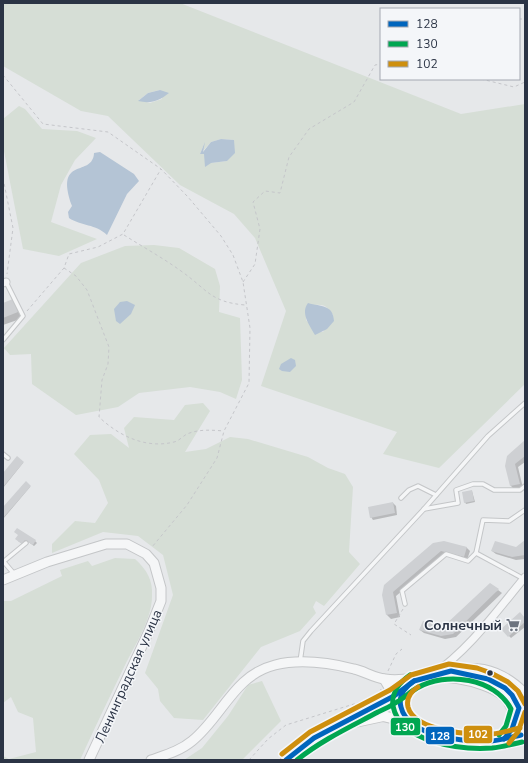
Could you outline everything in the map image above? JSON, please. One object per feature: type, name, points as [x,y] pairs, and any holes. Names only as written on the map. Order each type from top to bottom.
[{"type":"main road","points":[[286,760],[314,738],[394,696],[414,681],[452,671],[497,691],[522,710],[504,739]]},
{"type":"main road","points":[[406,687],[401,696],[400,707],[403,716],[408,722]]},
{"type":"main road","points":[[508,700],[512,707],[513,725]]},
{"type":"main road","points":[[330,730],[364,719],[383,716],[408,722],[452,739],[477,742],[525,735]]},
{"type":"main road","points":[[513,725],[525,717]]},
{"type":"street","name":"Ленинградская улица","points":[[3,580],[47,562],[106,544],[127,544],[146,554],[154,563],[161,588],[161,601],[149,631],[89,760]]},
{"type":"street","points":[[151,760],[192,742],[204,730],[239,685],[256,673],[275,665],[300,662],[354,669],[384,680],[428,677],[452,671],[524,578]]},
{"type":"street","points":[[384,680],[400,707]]},
{"type":"lane","points":[[3,340],[23,316],[4,283]]},
{"type":"lane","points":[[300,662],[303,641],[311,631],[424,510],[488,436],[525,403]]},
{"type":"lane","points":[[3,454],[8,458]]},
{"type":"lane","points":[[424,510],[458,503],[456,490],[473,484],[483,484],[494,490],[520,490],[525,486]]},
{"type":"lane","points":[[401,498],[409,490],[418,486],[436,495]]},
{"type":"lane","points":[[405,604],[402,591],[446,554],[468,561],[476,553],[483,520],[509,521],[525,510]]},
{"type":"lane","points":[[15,575],[3,562],[26,542]]},
{"type":"lane","points":[[476,553],[524,578]]},
{"type":"lane","points":[[452,671],[472,666],[492,669],[512,679],[525,692]]},
{"type":"lane","points":[[452,671],[475,675],[505,688],[525,692]]},
{"type":"lane","points":[[505,688],[512,695],[522,710]]},
{"type":"lane","points":[[522,710],[525,692]]},
{"type":"path","points":[[243,282],[255,264],[260,229],[253,202],[265,191],[280,193],[288,157],[309,129],[354,102],[375,65],[380,64]]},
{"type":"path","points":[[3,75],[43,124],[108,132],[161,169],[188,197],[221,236],[233,255],[243,282],[250,328],[249,383],[224,430],[217,458],[187,505],[146,554]]},
{"type":"path","points":[[485,80],[514,87],[525,82]]},
{"type":"path","points":[[23,316],[64,268],[69,254],[98,247],[123,234],[161,169]]},
{"type":"path","points":[[3,178],[13,228],[4,283]]},
{"type":"path","points":[[123,234],[182,272],[213,297],[228,303],[246,305]]},
{"type":"path","points":[[64,268],[76,276],[87,290],[109,347],[108,364],[101,391],[99,417],[109,427],[121,434],[154,445],[176,442],[187,434],[198,430],[224,430]]},
{"type":"path","points":[[405,604],[394,624],[411,635]]},
{"type":"path","points":[[250,760],[268,739],[286,725],[369,700],[380,692],[396,654],[402,649]]},
{"type":"shaded area","points":[[3,3],[180,3],[461,114],[525,104],[525,384],[439,468],[383,454],[397,432],[261,386],[286,311],[255,238],[234,214],[180,185],[108,116],[81,111],[3,66]],"holes":[[[160,90],[162,99],[150,103],[139,100],[148,93]],[[221,139],[234,140],[227,161],[211,163],[204,154],[200,154],[204,144],[202,152],[211,142]],[[315,305],[326,307],[333,315],[323,332],[313,332],[312,327],[306,320],[306,315]]]},
{"type":"shaded area","points":[[19,106],[25,109],[42,129],[77,131],[96,138],[75,160],[61,185],[51,222],[97,239],[59,256],[23,249],[3,146],[3,119]]},
{"type":"shaded area","points":[[154,245],[179,248],[215,269],[220,286],[219,312],[240,318],[242,380],[236,399],[220,392],[190,387],[139,393],[118,407],[76,415],[32,384],[31,354],[10,355],[4,348],[81,263],[125,246]]},
{"type":"shaded area","points":[[203,403],[210,411],[185,452],[206,449],[230,437],[248,439],[308,457],[328,468],[345,474],[353,487],[349,552],[360,564],[324,606],[316,601],[313,607],[316,613],[300,631],[261,647],[203,720],[174,718],[160,701],[158,689],[145,673],[173,595],[163,555],[138,536],[103,532],[52,553],[52,544],[75,521],[95,523],[108,503],[99,480],[74,454],[90,435],[111,434],[129,448],[124,428],[134,417],[174,420],[185,405]]},
{"type":"shaded area","points":[[115,558],[135,559],[143,567],[150,580],[152,590],[150,613],[80,760],[3,760],[3,756],[9,759],[36,752],[33,718],[18,712],[11,697],[3,703],[3,601],[11,601],[62,576],[60,570],[88,561],[92,566]]},
{"type":"shaded area","points":[[262,681],[281,721],[242,760],[184,760],[202,748],[228,716],[248,685]]},
{"type":"water","points":[[160,90],[169,93],[155,101],[138,101],[148,93]]},
{"type":"water","points":[[221,139],[234,140],[235,153],[227,161],[211,163],[205,167],[204,154],[200,154],[205,142],[203,152],[211,142]]},
{"type":"water","points":[[100,152],[134,174],[139,181],[127,194],[107,235],[103,231],[74,221],[69,218],[68,212],[72,206],[68,190],[68,180],[71,173],[88,165],[92,160],[94,153]]},
{"type":"water","points":[[127,301],[135,305],[131,314],[120,324],[116,321],[114,309],[120,302]]},
{"type":"water","points":[[308,303],[326,307],[333,316],[334,321],[327,329],[315,335],[308,324],[305,315]]},
{"type":"water","points":[[291,358],[295,360],[296,366],[290,372],[279,369],[281,364]]},
{"type":"building","points":[[13,299],[18,312],[3,318],[3,303]]},
{"type":"building","points":[[525,440],[525,456],[515,464],[520,484],[510,486],[505,466],[507,456]]},
{"type":"building","points":[[17,456],[24,462],[3,487],[3,473]]},
{"type":"building","points":[[26,481],[31,486],[3,518],[3,507]]},
{"type":"building","points":[[472,490],[474,501],[464,503],[462,492]]},
{"type":"building","points":[[393,502],[395,513],[370,518],[368,507]]},
{"type":"building","points":[[17,528],[36,540],[33,545],[25,540],[22,544],[15,539],[18,535],[14,532]]},
{"type":"building","points":[[525,540],[525,555],[512,557],[491,551],[495,541],[516,547]]},
{"type":"building","points":[[444,541],[467,547],[464,557],[441,551],[393,592],[397,613],[386,615],[382,595],[384,585],[433,543]]},
{"type":"building","points":[[490,583],[499,589],[453,634],[441,636],[419,630],[423,621],[444,626]]},
{"type":"building","name":"Солнечный","points":[[520,612],[525,618],[525,622],[508,637],[501,629]]},
{"type":"transit line","name":"102","points":[[282,754],[310,732],[390,690],[411,675],[449,664],[477,668],[491,673],[508,682],[518,691],[525,704]]},
{"type":"transit line","name":"128","points":[[286,760],[314,738],[394,696],[414,681],[451,671],[488,679],[505,688],[512,695],[519,708],[512,729],[504,739]]},
{"type":"transit line","name":"130","points":[[410,675],[397,688],[393,697],[393,706],[398,719],[407,728],[419,736],[434,742],[479,748],[492,748],[522,742]]},
{"type":"transit line","name":"130","points":[[297,760],[326,740],[392,705],[417,688],[442,680],[469,680],[494,690],[504,698],[511,709],[506,726],[499,735]]},
{"type":"transit line","name":"128","points":[[414,681],[403,692],[400,699],[401,707],[406,717],[414,725],[439,736],[453,739],[495,741],[521,735]]},
{"type":"transit line","name":"102","points":[[418,687],[409,696],[408,707],[413,715],[421,722],[432,727],[459,733],[472,734],[492,734],[520,728]]},
{"type":"transit line","name":"102","points":[[509,743],[518,732],[525,712]]},
{"type":"place","name":"Солнечный","points":[[513,625]]}]
